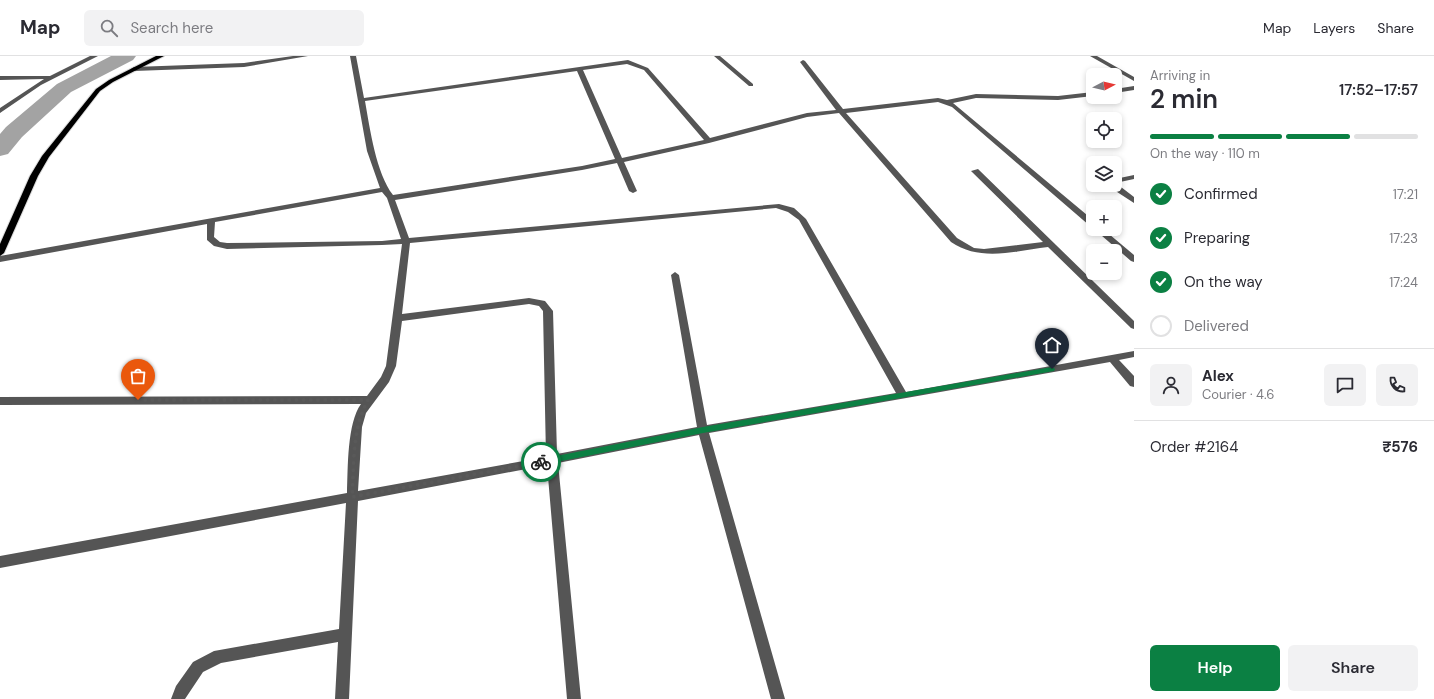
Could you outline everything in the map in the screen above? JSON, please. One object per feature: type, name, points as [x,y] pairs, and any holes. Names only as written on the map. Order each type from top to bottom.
[{"type":"main road","points":[[0,253],[34,176],[46,156],[98,90],[111,81],[161,56]]},
{"type":"street","points":[[0,111],[51,77],[95,56]]},
{"type":"street","points":[[134,69],[244,65],[305,56]]},
{"type":"street","points":[[342,699],[352,497],[358,427],[361,412],[368,400],[385,379],[391,366],[406,253],[406,241],[391,198],[384,189],[371,151],[353,56]]},
{"type":"street","points":[[717,56],[751,85]]},
{"type":"street","points":[[1093,56],[1134,78]]},
{"type":"street","points":[[361,100],[628,62],[646,69],[709,141]]},
{"type":"street","points":[[803,62],[840,110],[954,240],[963,247],[976,251],[988,251],[1050,244]]},
{"type":"street","points":[[578,68],[633,191]]},
{"type":"street","points":[[0,78],[51,77]]},
{"type":"street","points":[[1122,90],[1134,88]]},
{"type":"street","points":[[391,198],[556,172],[620,160],[709,141],[807,115],[840,110],[928,100],[947,102],[976,96],[1058,98],[1086,95]]},
{"type":"street","points":[[947,102],[1086,218]]},
{"type":"street","points":[[975,171],[1134,326]]},
{"type":"street","points":[[1134,177],[1116,182],[1118,188],[1134,201]]},
{"type":"street","points":[[0,259],[384,189]]},
{"type":"street","points":[[211,220],[210,238],[217,244],[227,246],[406,241],[776,206],[791,210],[802,219],[904,396]]},
{"type":"street","points":[[1106,236],[1134,259]]},
{"type":"street","points":[[675,275],[703,430],[778,699]]},
{"type":"street","points":[[397,318],[529,301],[542,303],[548,311],[552,460],[574,699]]},
{"type":"street","points":[[0,562],[552,460],[703,430],[904,396],[1134,354]]},
{"type":"street","points":[[1112,358],[1134,383]]},
{"type":"street","points":[[0,401],[368,400]]},
{"type":"street","points":[[178,699],[181,691],[198,667],[219,656],[345,634]]},
{"type":"waterway","points":[[0,149],[14,132],[64,88],[126,56]]},
{"type":"way so far","points":[[138,400],[368,400],[361,412],[358,427],[352,497],[541,462]]},
{"type":"route","points":[[541,462],[703,430],[1052,369]]}]
